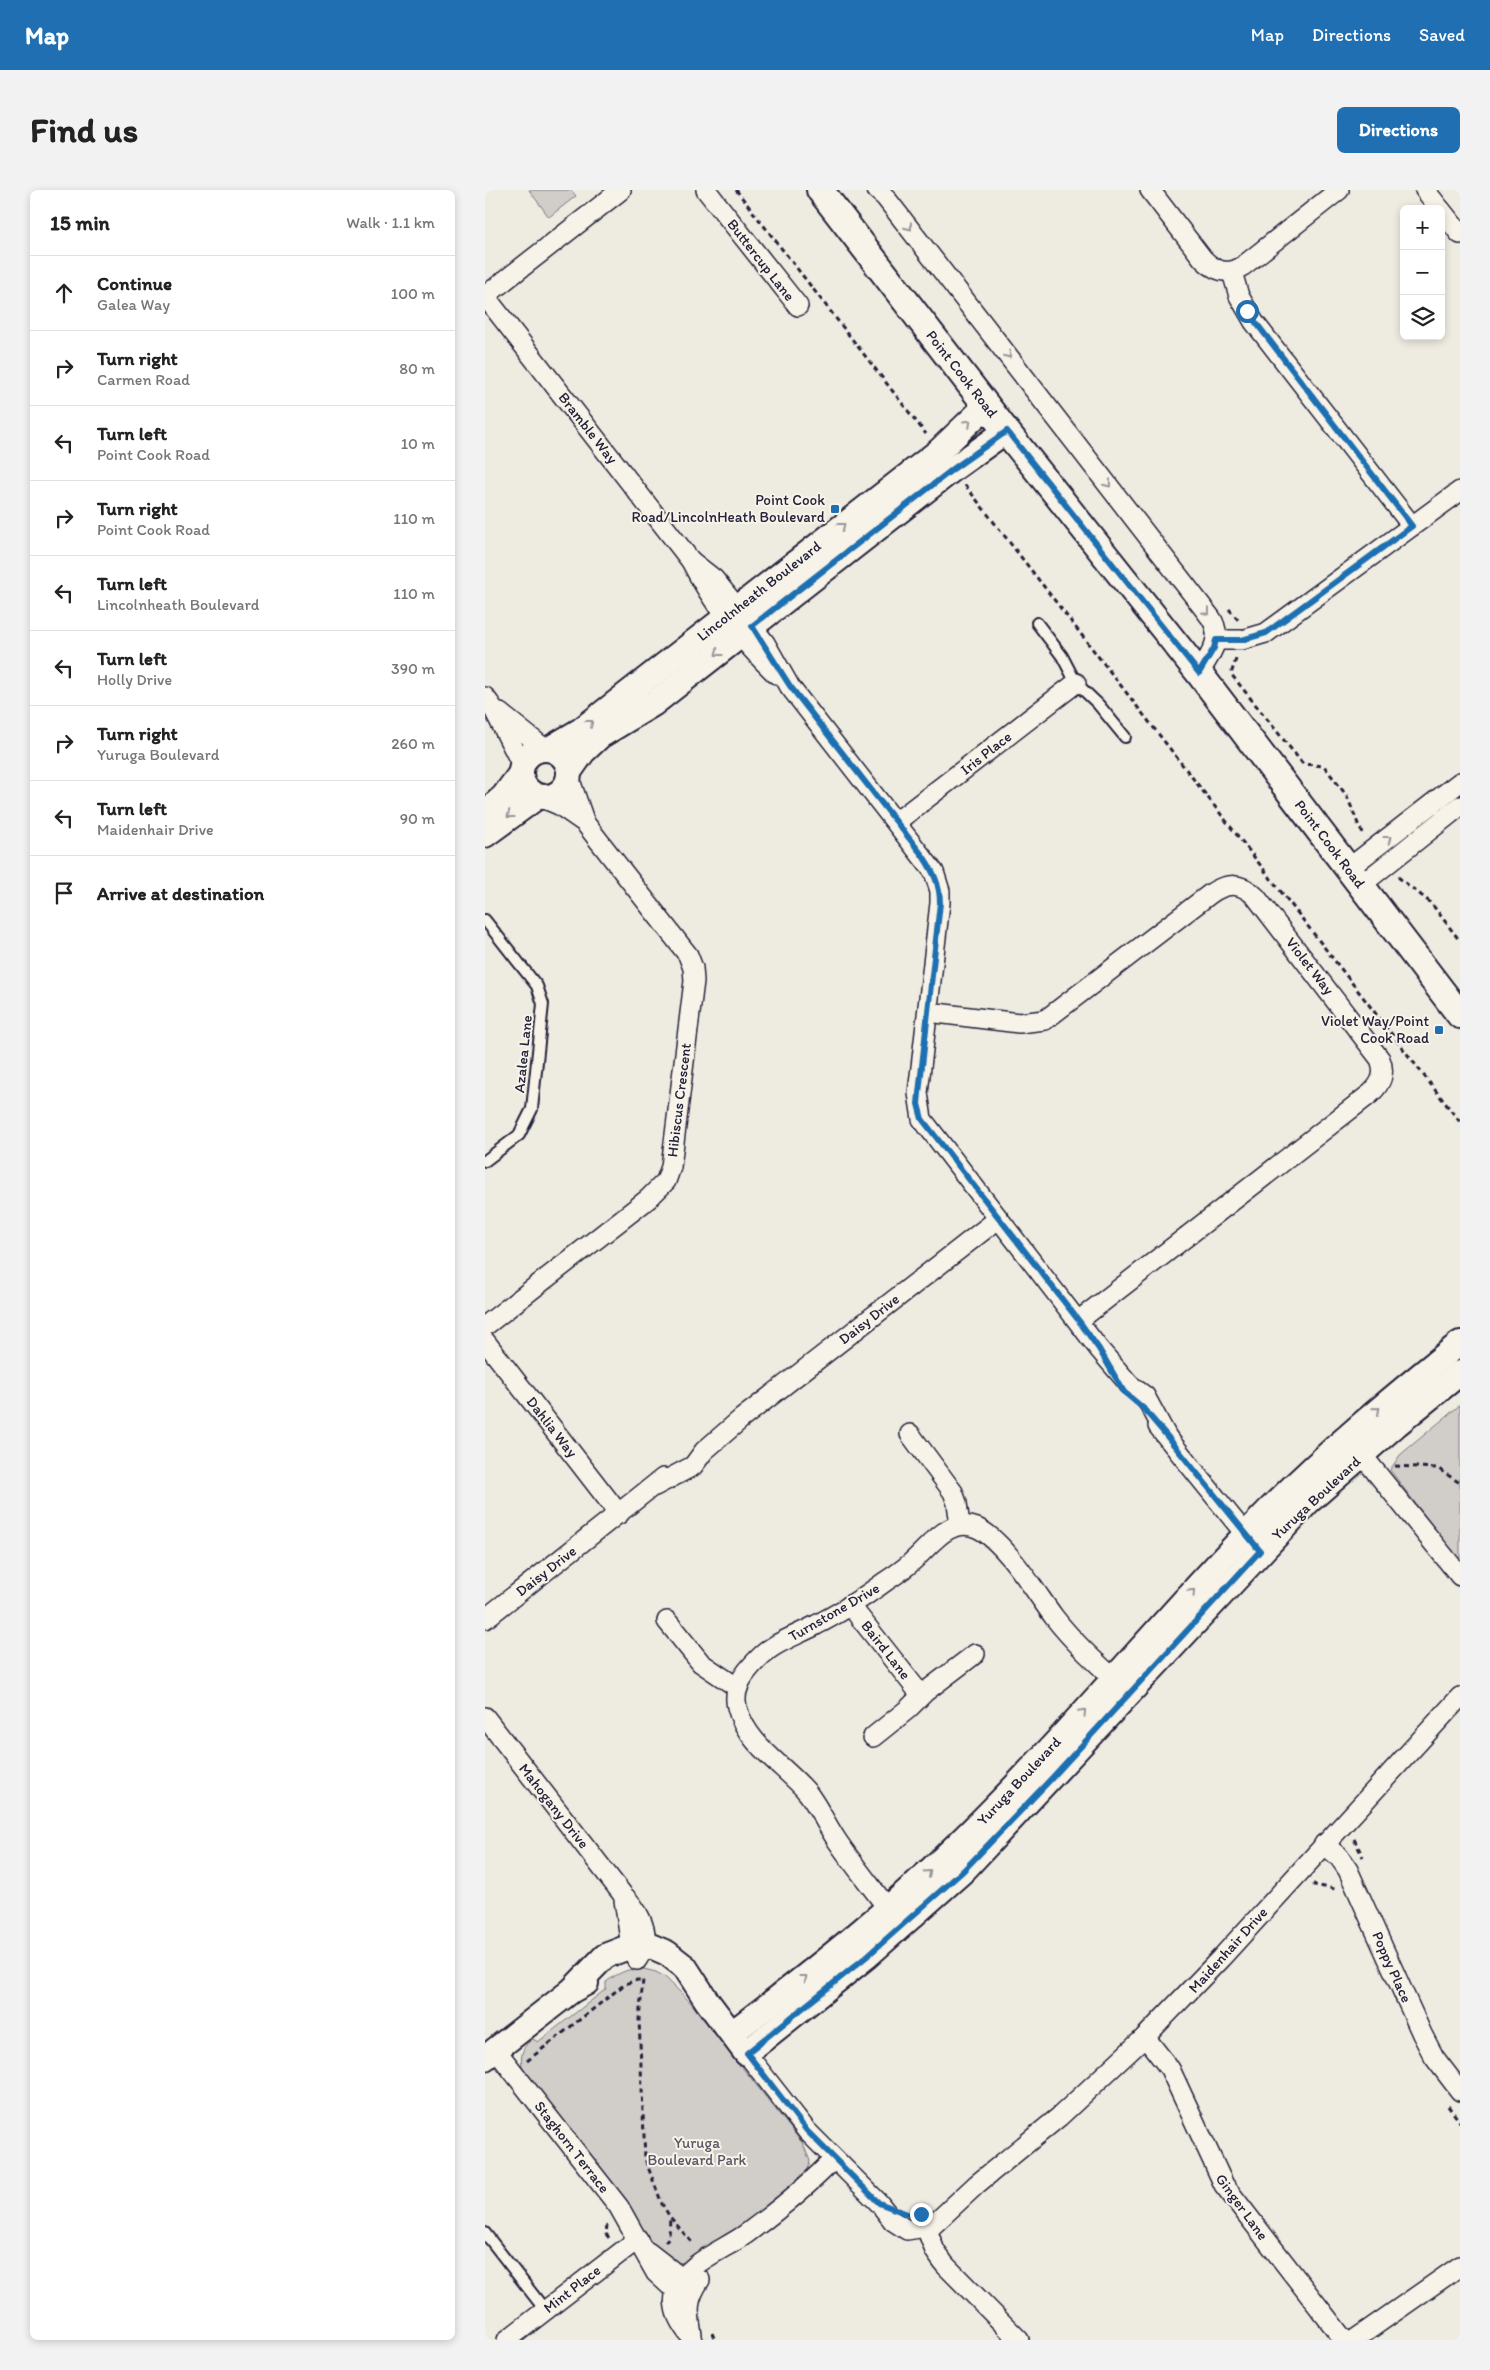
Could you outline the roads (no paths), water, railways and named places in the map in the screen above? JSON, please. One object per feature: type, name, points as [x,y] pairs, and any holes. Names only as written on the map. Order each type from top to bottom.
[{"type":"main road","name":"Point Cook Road","points":[[819,190],[1199,673],[1460,1016]]},
{"type":"street","points":[[485,296],[621,190]]},
{"type":"street","name":"Buttercup Lane","points":[[706,190],[798,306]]},
{"type":"street","points":[[877,190],[885,197],[1211,618],[1217,627],[1216,640],[1214,648],[1199,673]]},
{"type":"street","points":[[1150,190],[1210,266],[1222,272],[1232,272],[1243,266],[1339,190]]},
{"type":"street","points":[[1425,190],[1437,205]]},
{"type":"street","points":[[1445,215],[1460,234]]},
{"type":"street","points":[[1232,272],[1239,296],[1254,322],[1412,526]]},
{"type":"street","name":"Bramble Way","points":[[485,296],[691,561],[704,587],[731,612],[934,872],[940,891],[919,1093],[919,1113],[927,1128],[1099,1349],[1129,1384],[1145,1396],[1166,1435],[1253,1543]]},
{"type":"street","name":"Lincolnheath Boulevard","points":[[569,774],[583,752],[600,736],[639,714],[746,631],[946,460],[987,405]]},
{"type":"street","name":"Lincolnheath Boulevard","points":[[547,749],[581,730],[731,612],[946,460],[1007,431]]},
{"type":"street","points":[[1216,640],[1242,640],[1266,633],[1460,491]]},
{"type":"street","name":"Iris Place","points":[[896,822],[1075,683]]},
{"type":"street","points":[[485,834],[539,797],[556,796],[567,784],[569,774],[563,757],[547,749],[489,702]]},
{"type":"street","points":[[489,702],[521,769],[525,788],[539,797]]},
{"type":"street","points":[[485,813],[504,796],[531,754],[547,749]]},
{"type":"street","name":"Hibiscus Crescent","points":[[569,774],[585,824]]},
{"type":"street","points":[[1355,877],[1460,782]]},
{"type":"street","name":"Hibiscus Crescent","points":[[485,1326],[648,1199],[666,1181],[671,1167],[694,981],[693,968],[688,955],[679,942],[585,824],[559,805],[539,797]]},
{"type":"street","points":[[1355,877],[1460,806]]},
{"type":"street","name":"Violet Way","points":[[928,1012],[1019,1023],[1045,1020],[1210,894],[1219,888],[1233,884],[1245,888],[1256,897],[1380,1059],[1383,1072],[1381,1080],[1370,1094],[1079,1321]]},
{"type":"street","name":"Daisy Drive","points":[[485,1619],[655,1486],[695,1446],[741,1419],[998,1219]]},
{"type":"street","name":"Dahlia Way","points":[[485,1341],[619,1514]]},
{"type":"street","name":"Yuruga Boulevard","points":[[747,2053],[930,1902],[998,1836],[1122,1686],[1253,1543],[1346,1436],[1460,1343]]},
{"type":"street","name":"Yuruga Boulevard","points":[[1253,1543],[1321,1490],[1460,1373]]},
{"type":"street","points":[[910,1434],[953,1492],[957,1503],[960,1525],[978,1528],[1003,1551],[1034,1587],[1065,1630],[1122,1686]]},
{"type":"street","points":[[1346,1436],[1460,1576]]},
{"type":"street","name":"Turnstone Drive","points":[[738,1688],[749,1668],[766,1651],[850,1605],[897,1574],[940,1534],[960,1525]]},
{"type":"street","name":"Baird Lane","points":[[850,1605],[921,1695]]},
{"type":"street","points":[[667,1622],[701,1663],[738,1688],[736,1705],[745,1725],[763,1749],[809,1794],[840,1845],[889,1909]]},
{"type":"street","name":"Baird Lane","points":[[873,1738],[908,1709],[921,1695],[975,1654]]},
{"type":"street","name":"Yuruga Boulevard","points":[[732,2033],[889,1909],[1122,1686]]},
{"type":"street","name":"Maidenhair Drive","points":[[924,2221],[941,2220],[977,2184],[1059,2116],[1145,2037],[1221,1958],[1460,1697]]},
{"type":"street","name":"Mahogany Drive","points":[[485,1717],[491,1737],[623,1895],[638,1951]]},
{"type":"street","name":"Poppy Place","points":[[1324,1844],[1341,1859],[1348,1870],[1422,2034],[1434,2057],[1460,2091]]},
{"type":"street","points":[[490,2054],[571,1991],[605,1956],[638,1951],[667,1953],[676,1959],[691,1975],[707,2001],[807,2131],[879,2203],[887,2216],[900,2227],[915,2230],[924,2221],[935,2251],[945,2264],[1019,2340]]},
{"type":"street","name":"Ginger Lane","points":[[1145,2037],[1170,2069],[1224,2185],[1344,2340]]},
{"type":"street","name":"Staghorn Terrace","points":[[490,2054],[513,2072],[619,2207],[641,2243],[685,2285]]},
{"type":"street","points":[[685,2285],[801,2190],[834,2159]]},
{"type":"street","points":[[693,2340],[685,2285],[705,2259],[745,2235]]},
{"type":"street","name":"Mint Place","points":[[507,2340],[621,2252],[641,2243]]},
{"type":"street","points":[[1354,2340],[1460,2266]]},
{"type":"lane","points":[[1037,623],[1062,656],[1075,683],[1098,704],[1125,737]]},
{"type":"lane","name":"Azalea Lane","points":[[485,920],[537,986],[543,1004],[532,1109],[519,1135],[485,1161]]},
{"type":"lane","points":[[485,2233],[545,2310]]},
{"type":"place","name":"Point Cook Road/LincolnHeath Boulevard","points":[[835,509]]},
{"type":"place","name":"Violet Way/Point Cook Road","points":[[1439,1030]]},
{"type":"park label","name":"Yuruga Boulevard Park","points":[[697,2152]]}]
